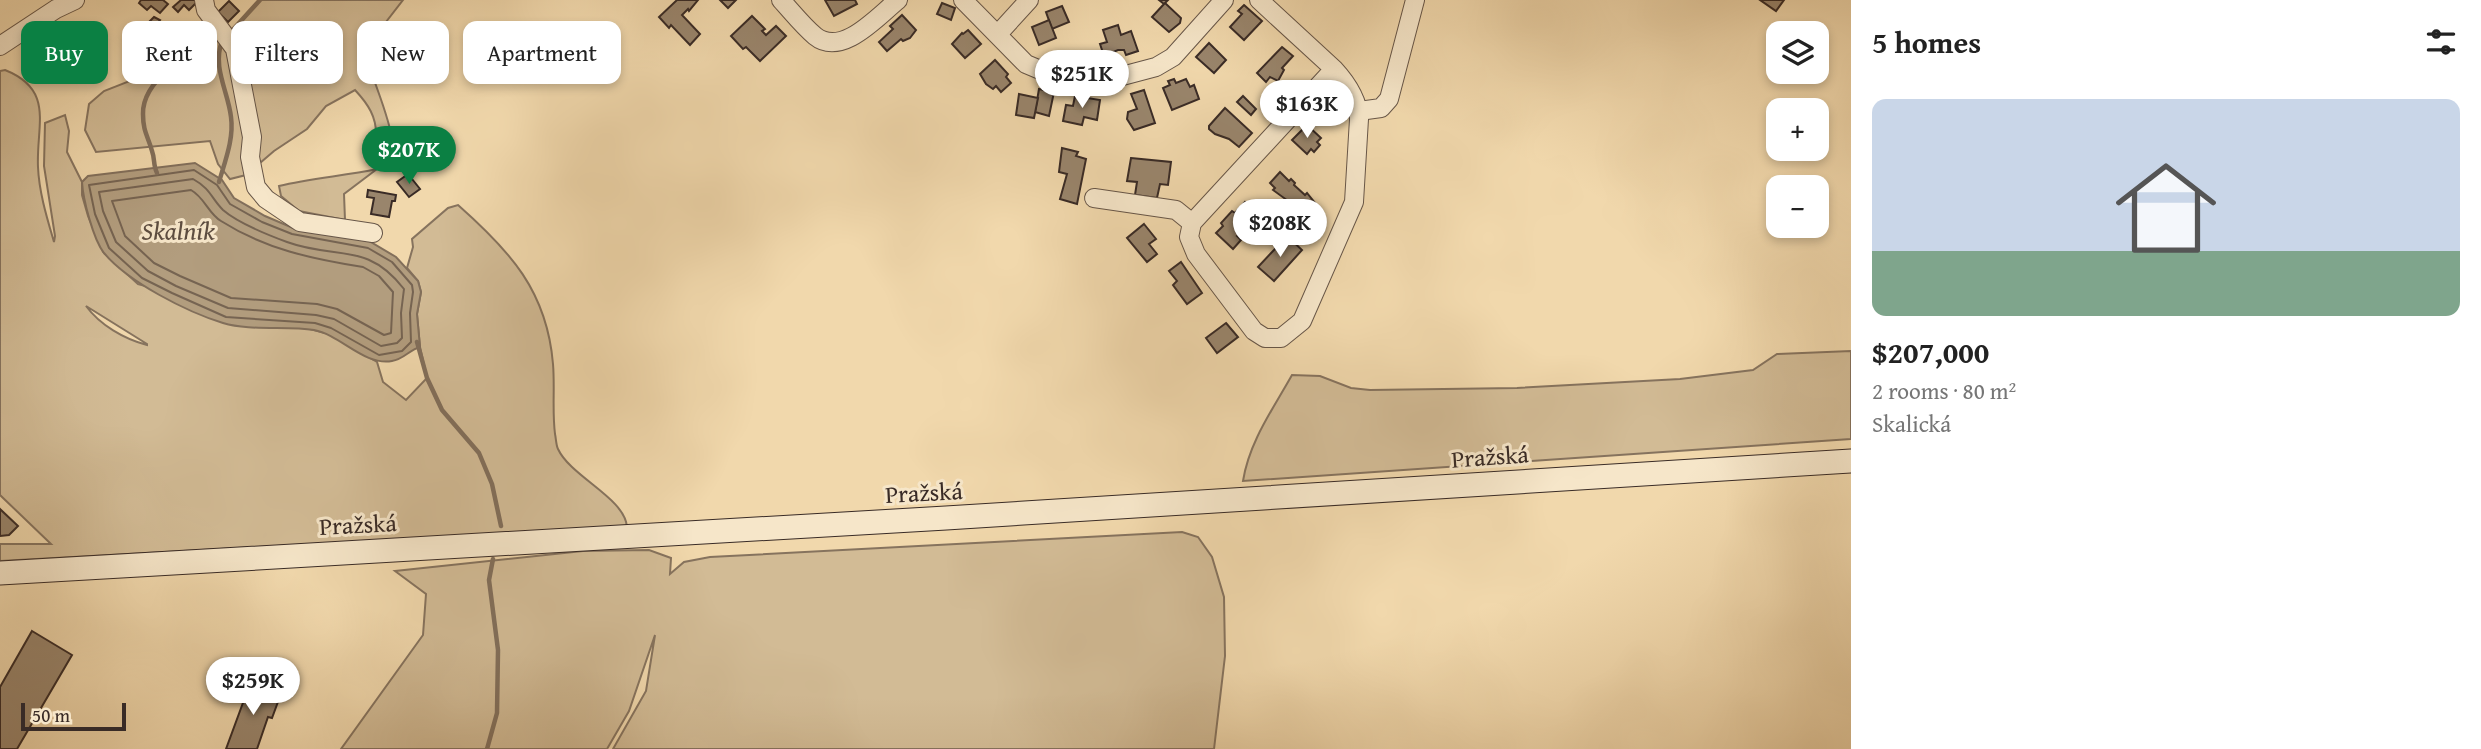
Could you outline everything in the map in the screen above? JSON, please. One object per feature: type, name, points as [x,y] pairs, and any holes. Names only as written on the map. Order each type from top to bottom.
[{"type":"main road","name":"Pražská","points":[[0,573],[933,519],[1851,461]]},
{"type":"street","points":[[0,46],[56,9],[75,0]]},
{"type":"street","points":[[204,0],[206,10],[235,48],[252,137],[250,157],[257,187],[266,199],[300,222],[373,233]]},
{"type":"street","points":[[781,0],[817,38],[834,43],[850,40],[898,0]]},
{"type":"street","points":[[963,0],[1026,64],[1045,72],[1107,80],[1156,67],[1173,57],[1224,0]]},
{"type":"street","points":[[998,34],[1030,0]]},
{"type":"street","points":[[1259,0],[1334,69],[1342,78],[1359,111],[1354,202],[1302,321],[1281,338],[1265,338],[1254,331],[1196,254],[1189,237],[1192,223],[1334,69]]},
{"type":"street","points":[[1359,111],[1381,108],[1389,99],[1415,0]]},
{"type":"street","points":[[1094,198],[1176,211],[1192,223]]},
{"type":"shaded area","points":[[260,0],[403,0],[387,21],[357,21],[357,84],[376,84],[393,143],[376,137],[371,111],[355,90],[326,106],[307,129],[274,151],[246,175],[230,179],[218,164],[210,141],[96,152],[85,130],[89,104],[104,91],[122,84],[217,84],[217,38],[224,42],[231,34],[231,84],[343,84],[343,21],[242,21]]},
{"type":"shaded area","points":[[5,70],[21,78],[21,84],[27,84],[37,98],[40,110],[39,176],[54,242],[44,166],[45,123],[65,115],[69,131],[67,152],[82,182],[82,195],[88,216],[103,252],[138,284],[329,334],[377,362],[383,382],[406,400],[427,378],[420,347],[417,314],[421,292],[418,281],[407,268],[413,247],[412,239],[448,208],[458,205],[509,256],[534,294],[543,315],[553,364],[557,447],[574,469],[617,507],[624,516],[627,527],[0,561],[0,544],[51,544],[0,495],[0,71]],"holes":[[[86,306],[147,344],[113,330]]]},
{"type":"shaded area","points":[[377,169],[344,194],[345,220],[299,211],[281,196],[279,186]]},
{"type":"shaded area","points":[[1851,351],[1851,439],[1243,481],[1256,439],[1292,375],[1320,376],[1351,388],[1370,390],[1517,388],[1680,379],[1753,370],[1777,354]]},
{"type":"shaded area","points":[[1182,532],[1198,537],[1212,557],[1224,597],[1225,656],[1214,749],[613,749],[646,691],[655,635],[629,711],[607,749],[341,749],[423,635],[426,594],[395,571],[583,551],[649,550],[671,558],[670,574],[684,562],[710,557]]},
{"type":"water","name":"Skalník","points":[[195,163],[222,180],[234,198],[265,216],[293,228],[369,241],[396,257],[418,281],[421,292],[417,314],[420,347],[396,360],[382,361],[362,355],[334,338],[314,330],[244,327],[223,323],[176,304],[128,275],[100,247],[89,219],[82,182],[88,176]]},
{"type":"building","points":[[141,0],[163,0],[168,4],[160,13],[151,6],[147,10],[139,3]]},
{"type":"building","points":[[181,0],[199,0],[189,10],[184,5],[178,12],[173,7]]},
{"type":"building","points":[[677,0],[698,0],[682,15],[700,34],[690,45],[671,25],[669,28],[659,17]]},
{"type":"building","points":[[720,0],[736,0],[728,8]]},
{"type":"building","points":[[825,0],[855,0],[857,4],[834,16]]},
{"type":"building","points":[[1159,0],[1168,0],[1165,3],[1181,18],[1180,23],[1169,32],[1152,17],[1164,4]]},
{"type":"building","points":[[1760,0],[1784,0],[1776,11]]},
{"type":"building","points":[[229,1],[239,11],[228,22],[218,12]]},
{"type":"building","points":[[942,3],[955,8],[951,20],[937,14]]},
{"type":"building","points":[[1244,5],[1262,21],[1244,40],[1230,27],[1242,14],[1238,11]]},
{"type":"building","points":[[1062,6],[1069,22],[1052,29],[1046,12]]},
{"type":"building","points":[[902,15],[916,30],[910,38],[903,41],[901,39],[887,51],[879,42],[893,29],[890,26]]},
{"type":"building","points":[[752,16],[765,29],[762,31],[766,35],[776,26],[786,36],[760,61],[731,36]]},
{"type":"building","points":[[1049,20],[1056,38],[1039,45],[1032,27]]},
{"type":"building","points":[[1118,25],[1121,35],[1131,31],[1138,51],[1126,55],[1124,50],[1118,50],[1104,56],[1100,44],[1107,42],[1103,30]]},
{"type":"building","points":[[968,30],[981,44],[965,58],[952,44]]},
{"type":"building","points":[[1209,43],[1226,60],[1214,73],[1196,57]]},
{"type":"building","points":[[1282,47],[1293,56],[1282,68],[1284,70],[1278,81],[1270,77],[1266,82],[1257,73]]},
{"type":"building","points":[[995,60],[1008,74],[1006,77],[1011,83],[1001,92],[996,86],[993,89],[986,84],[980,74]]},
{"type":"building","points":[[1174,79],[1176,83],[1186,79],[1190,87],[1194,85],[1199,99],[1172,110],[1163,88],[1170,85],[1168,81]]},
{"type":"building","points":[[1039,89],[1054,92],[1049,116],[1035,112]]},
{"type":"building","points":[[1144,90],[1155,123],[1134,130],[1127,119],[1128,112],[1137,109],[1131,94]]},
{"type":"building","points":[[1019,94],[1038,98],[1034,118],[1016,115]]},
{"type":"building","points":[[1075,96],[1100,100],[1097,120],[1084,117],[1082,125],[1063,121],[1066,105],[1073,106]]},
{"type":"building","points":[[1243,96],[1256,109],[1251,115],[1237,102]]},
{"type":"building","points":[[1225,108],[1252,133],[1239,147],[1209,129]]},
{"type":"building","points":[[1307,125],[1321,138],[1317,142],[1320,145],[1314,152],[1311,149],[1307,154],[1292,140]]},
{"type":"building","points":[[1062,148],[1078,152],[1076,156],[1086,159],[1077,204],[1060,199],[1067,174],[1059,172]]},
{"type":"building","points":[[1131,158],[1171,162],[1168,185],[1160,184],[1157,198],[1135,195],[1137,182],[1127,181]]},
{"type":"building","points":[[1280,172],[1289,181],[1291,179],[1305,195],[1307,193],[1319,208],[1309,218],[1304,214],[1302,216],[1293,208],[1295,206],[1273,190],[1275,188],[1270,183]]},
{"type":"building","points":[[408,174],[420,189],[409,197],[397,182]]},
{"type":"building","points":[[368,190],[396,195],[389,217],[371,214],[374,198],[367,197]]},
{"type":"building","points":[[1245,202],[1262,217],[1251,229],[1247,226],[1237,236],[1241,240],[1233,249],[1216,233],[1232,211],[1235,213]]},
{"type":"building","points":[[1144,224],[1156,239],[1149,244],[1157,254],[1147,262],[1127,238]]},
{"type":"building","points":[[1287,236],[1302,250],[1274,281],[1258,267]]},
{"type":"building","points":[[1181,262],[1202,293],[1187,304],[1173,285],[1177,281],[1169,271]]},
{"type":"building","points":[[1226,323],[1238,337],[1217,353],[1206,338]]},
{"type":"building","points":[[0,509],[18,526],[9,535],[0,536]]},
{"type":"building","points":[[32,631],[72,655],[17,749],[0,749],[0,687]]},
{"type":"building","points":[[251,681],[278,692],[275,698],[279,699],[272,718],[268,717],[257,749],[226,749]]},
{"type":"waterway","points":[[229,34],[260,0]]},
{"type":"waterway","points":[[219,182],[232,125],[220,70],[219,51],[222,41]]},
{"type":"waterway","points":[[154,84],[145,101],[143,114],[157,173]]},
{"type":"waterway","points":[[417,342],[427,378],[442,410],[479,453],[492,484],[501,526]]},
{"type":"waterway","points":[[487,749],[497,713],[498,650],[489,580],[493,559]]}]
